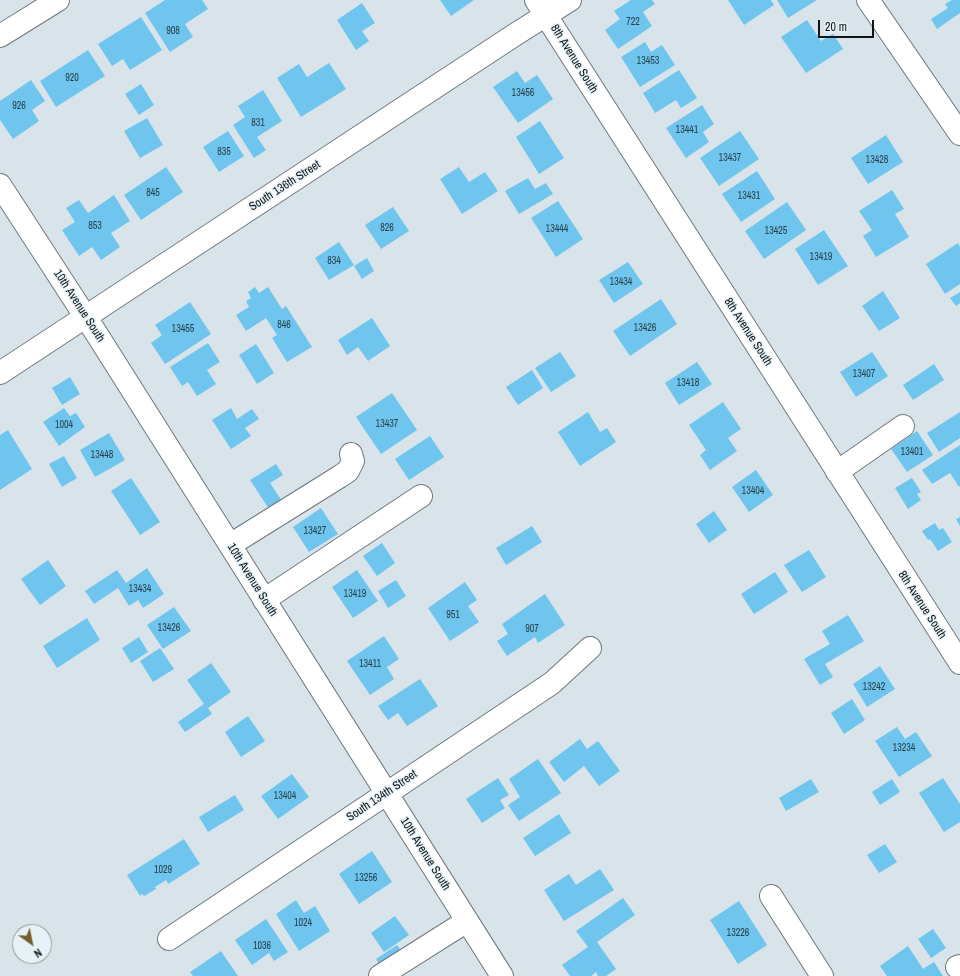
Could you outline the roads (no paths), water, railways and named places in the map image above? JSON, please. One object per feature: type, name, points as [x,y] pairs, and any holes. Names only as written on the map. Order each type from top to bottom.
[{"type":"street","points":[[0,36],[58,0]]},
{"type":"street","name":"South 136th Street","points":[[0,373],[510,38],[541,8],[570,0]]},
{"type":"street","points":[[868,0],[960,134]]},
{"type":"street","name":"8th Avenue South","points":[[541,8],[960,663]]},
{"type":"street","name":"10th Avenue South","points":[[0,185],[86,317],[502,976]]},
{"type":"street","points":[[837,472],[903,426]]},
{"type":"street","points":[[230,545],[339,478],[348,471],[353,461],[351,454]]},
{"type":"street","points":[[264,600],[421,496]]},
{"type":"street","name":"South 134th Street","points":[[170,939],[552,683],[590,648]]},
{"type":"street","points":[[772,896],[822,976]]},
{"type":"street","points":[[380,976],[467,921]]}]
